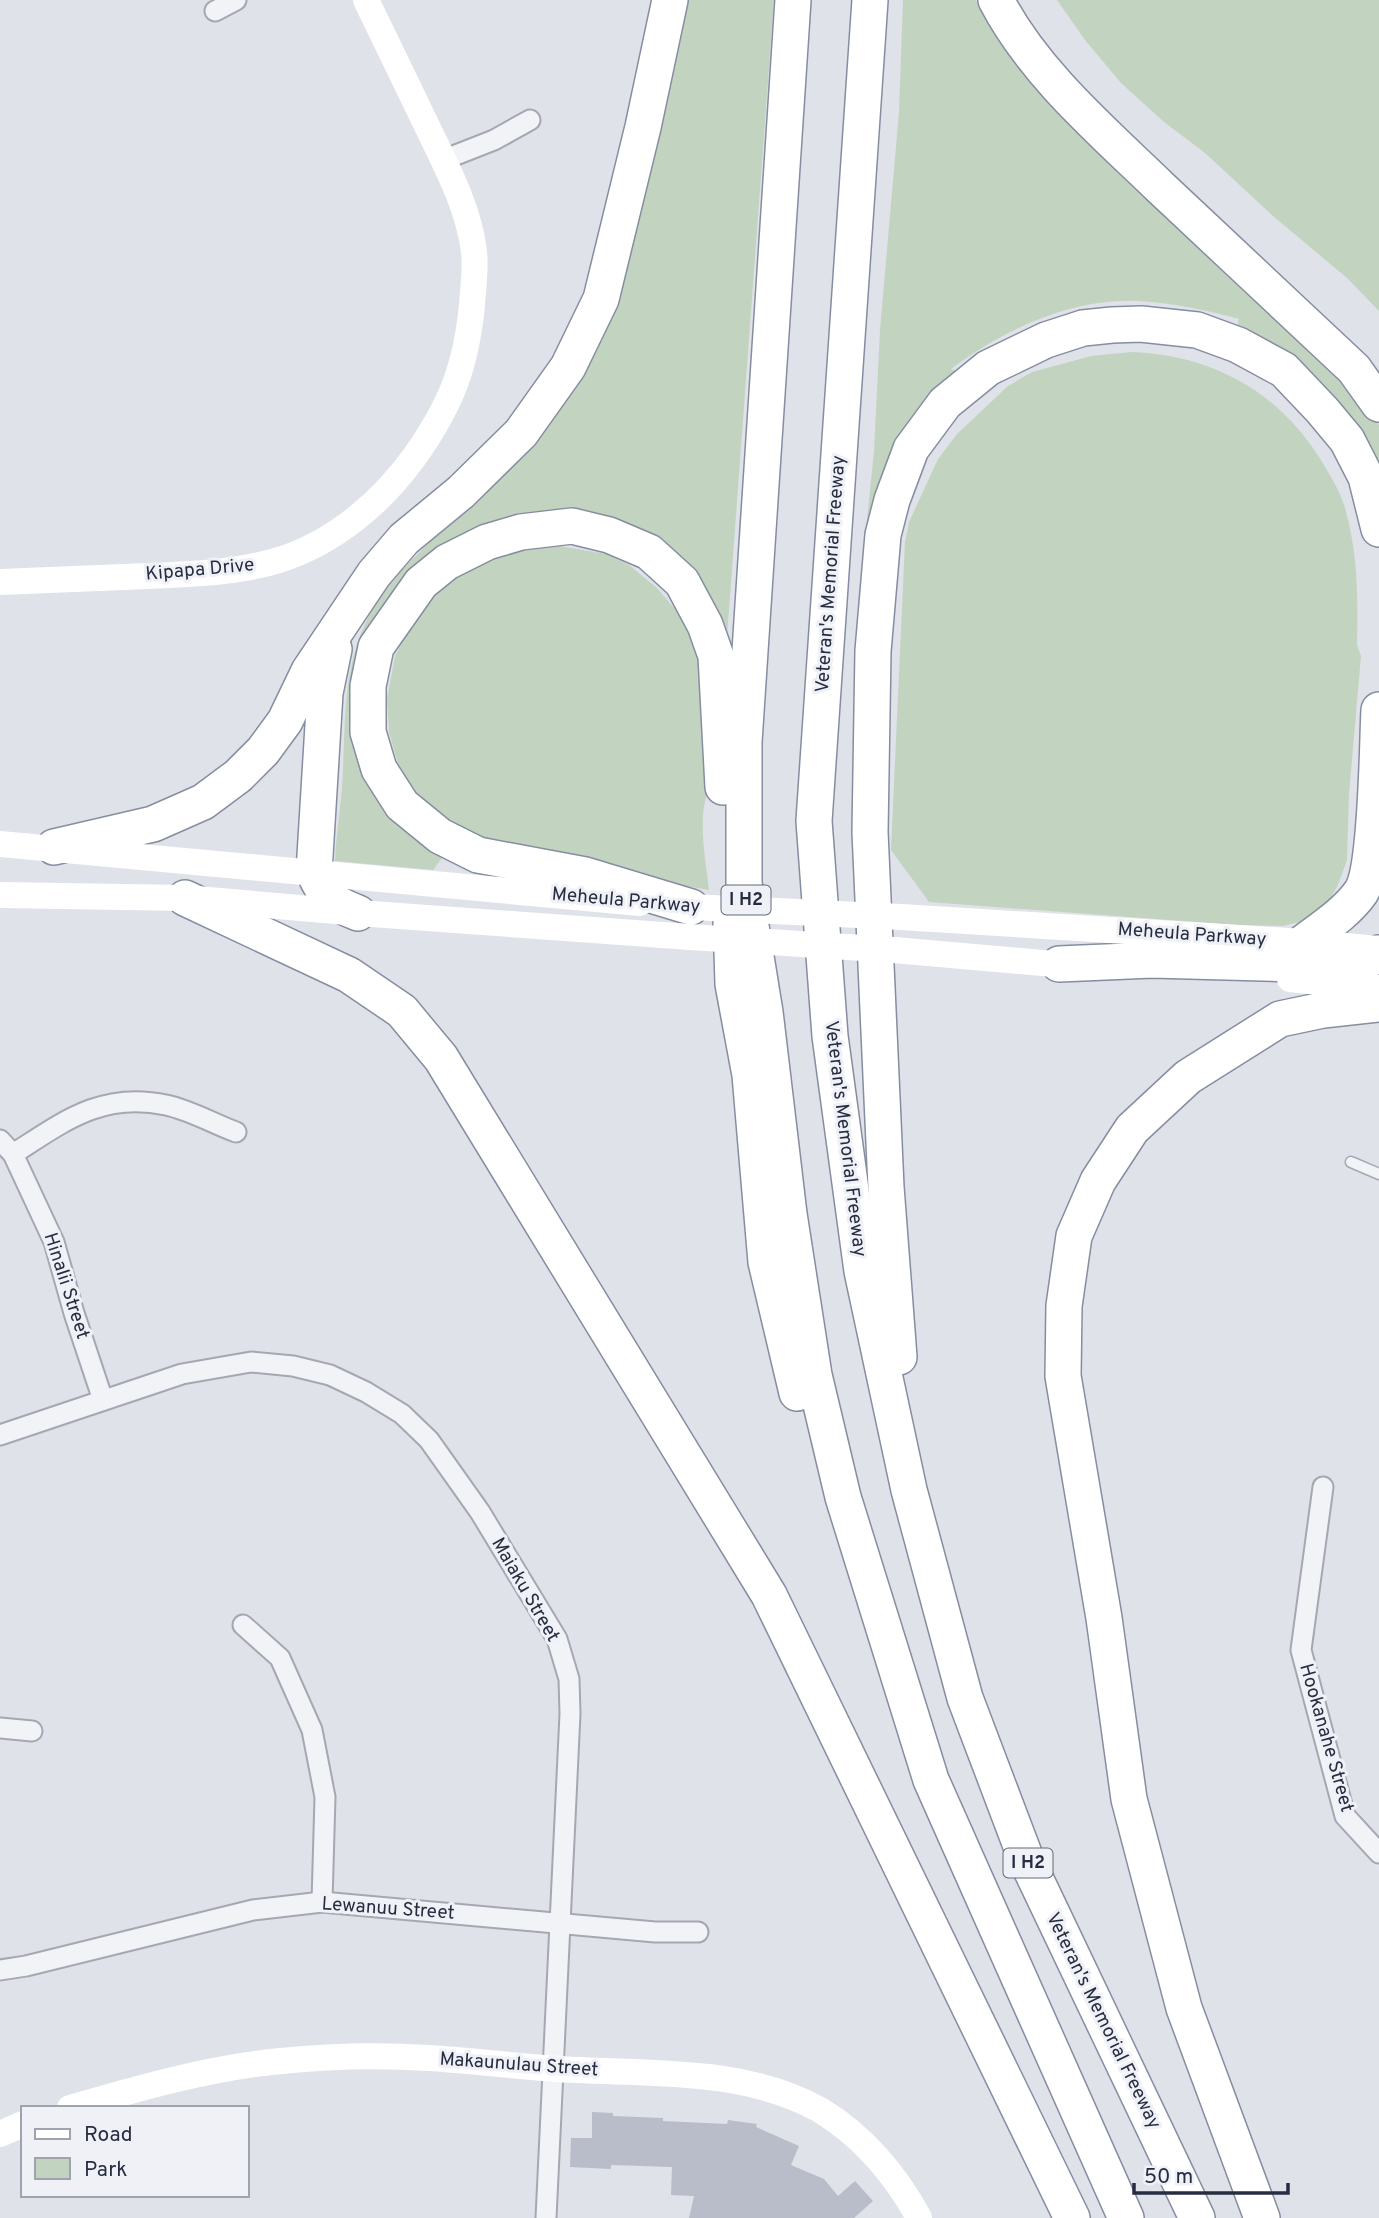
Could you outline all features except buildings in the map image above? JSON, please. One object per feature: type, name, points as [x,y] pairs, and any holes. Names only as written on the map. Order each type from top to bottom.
[{"type":"highway","points":[[54,847],[153,824],[203,802],[238,776],[263,751],[285,721],[309,671],[374,574],[404,540],[461,492],[521,433],[568,367],[601,299],[643,127],[670,0]]},
{"type":"highway","name":"I H2","points":[[793,0],[744,743],[744,883],[765,1012],[789,1214],[814,1375],[843,1497],[931,1780],[1126,2218]]},
{"type":"highway","name":"Veteran's Memorial Freeway","points":[[870,0],[814,821],[830,1037],[862,1271],[909,1490],[965,1698],[1026,1860],[1198,2218]]},
{"type":"highway","points":[[996,0],[1008,23],[1047,73],[1095,125],[1354,369],[1379,404]]},
{"type":"highway","points":[[909,1490],[886,1187],[870,832],[873,651],[883,535],[911,449],[945,403],[988,368],[1046,340],[1083,328],[1112,325],[1141,324],[1197,330],[1238,345],[1284,370],[1322,410],[1347,440],[1367,477],[1379,529]]},
{"type":"highway","points":[[691,922],[585,875],[478,855],[440,836],[401,805],[379,769],[368,732],[370,673],[376,647],[396,615],[421,583],[447,562],[487,542],[521,531],[572,526],[609,535],[649,552],[682,582],[705,625],[716,656],[733,984],[750,1074],[766,1262],[787,1354],[832,1521],[931,1780]]},
{"type":"highway","points":[[353,604],[336,644],[325,693],[314,872],[323,892],[336,905],[358,913]]},
{"type":"highway","points":[[1304,942],[1336,919],[1362,891],[1370,863],[1379,710]]},
{"type":"highway","points":[[185,898],[349,975],[401,1011],[441,1058],[769,1595],[1072,2218]]},
{"type":"highway","points":[[1059,964],[1152,960],[1333,965],[1367,961],[1379,951]]},
{"type":"highway","points":[[1262,2218],[1184,2008],[1129,1799],[1104,1618],[1063,1376],[1064,1306],[1074,1236],[1098,1181],[1132,1129],[1188,1077],[1280,1020],[1323,1010],[1379,1004]]},
{"type":"main road","name":"Kipapa Drive","points":[[0,582],[191,574],[242,569],[279,561],[309,549],[344,526],[396,483],[426,440],[450,399],[468,344],[474,253],[466,214],[443,160],[366,0]]},
{"type":"main road","name":"Meheula Parkway","points":[[0,844],[314,872],[894,950],[1379,988]]},
{"type":"main road","name":"Meheula Parkway","points":[[0,895],[185,898],[358,913],[691,922],[901,917],[1304,942],[1379,951]]},
{"type":"main road","name":"Makaunulau Street","points":[[77,2106],[205,2070],[282,2060],[427,2058],[552,2069],[714,2077],[755,2085],[789,2096],[820,2111],[856,2137],[890,2171],[919,2218]]},
{"type":"main road","points":[[0,2134],[21,2125]]},
{"type":"street","points":[[215,11],[236,0]]},
{"type":"street","points":[[443,160],[494,140],[530,120]]},
{"type":"street","points":[[6,1147],[75,1114],[115,1102],[139,1101],[168,1105],[236,1132]]},
{"type":"street","name":"Hinalii Street","points":[[6,1147],[54,1242],[103,1400]]},
{"type":"street","name":"Maiaku Street","points":[[0,1435],[182,1374],[251,1362],[293,1366],[330,1375],[366,1392],[402,1414],[429,1440],[480,1512],[556,1639],[569,1678],[569,1728],[546,2218]]},
{"type":"street","name":"Hookanahe Street","points":[[1323,1487],[1301,1650],[1345,1816],[1379,1853]]},
{"type":"street","points":[[243,1625],[280,1658],[312,1730],[325,1797],[322,1902]]},
{"type":"street","points":[[0,1728],[32,1731]]},
{"type":"street","name":"Lewanuu Street","points":[[0,1970],[26,1966],[253,1910],[322,1902],[655,1932],[698,1932]]},
{"type":"lane","points":[[1351,1162],[1379,1174]]},
{"type":"green space","points":[[680,0],[774,0],[726,651],[716,624],[573,514],[527,514],[459,538],[352,697],[445,854],[433,870],[335,861],[348,684],[357,644],[365,624],[376,603],[407,565],[498,480],[541,432]]},
{"type":"green space","points":[[903,0],[976,0],[997,35],[1069,124],[1364,402],[1379,425],[1379,483],[1237,328],[1239,319],[1164,303],[1114,301],[1064,311],[1016,329],[951,369],[959,372],[941,388],[864,549],[874,451],[880,330],[899,112]]},
{"type":"green space","points":[[1057,0],[1379,0],[1379,311],[1347,278],[1121,83],[1085,40]]},
{"type":"green space","points":[[1131,352],[1189,360],[1240,381],[1263,396],[1285,414],[1304,436],[1331,477],[1345,508],[1355,559],[1357,645],[1361,656],[1349,794],[1347,860],[1330,899],[1313,915],[1299,922],[1283,926],[1236,925],[929,902],[891,850],[905,542],[909,522],[938,459],[957,434],[1008,386],[1032,372],[1091,356]]},
{"type":"green space","points":[[548,544],[606,554],[629,565],[657,588],[681,616],[692,639],[704,674],[708,792],[703,827],[709,890],[500,854],[441,829],[407,784],[389,732],[387,699],[395,656],[414,619],[450,579],[485,558]]}]
